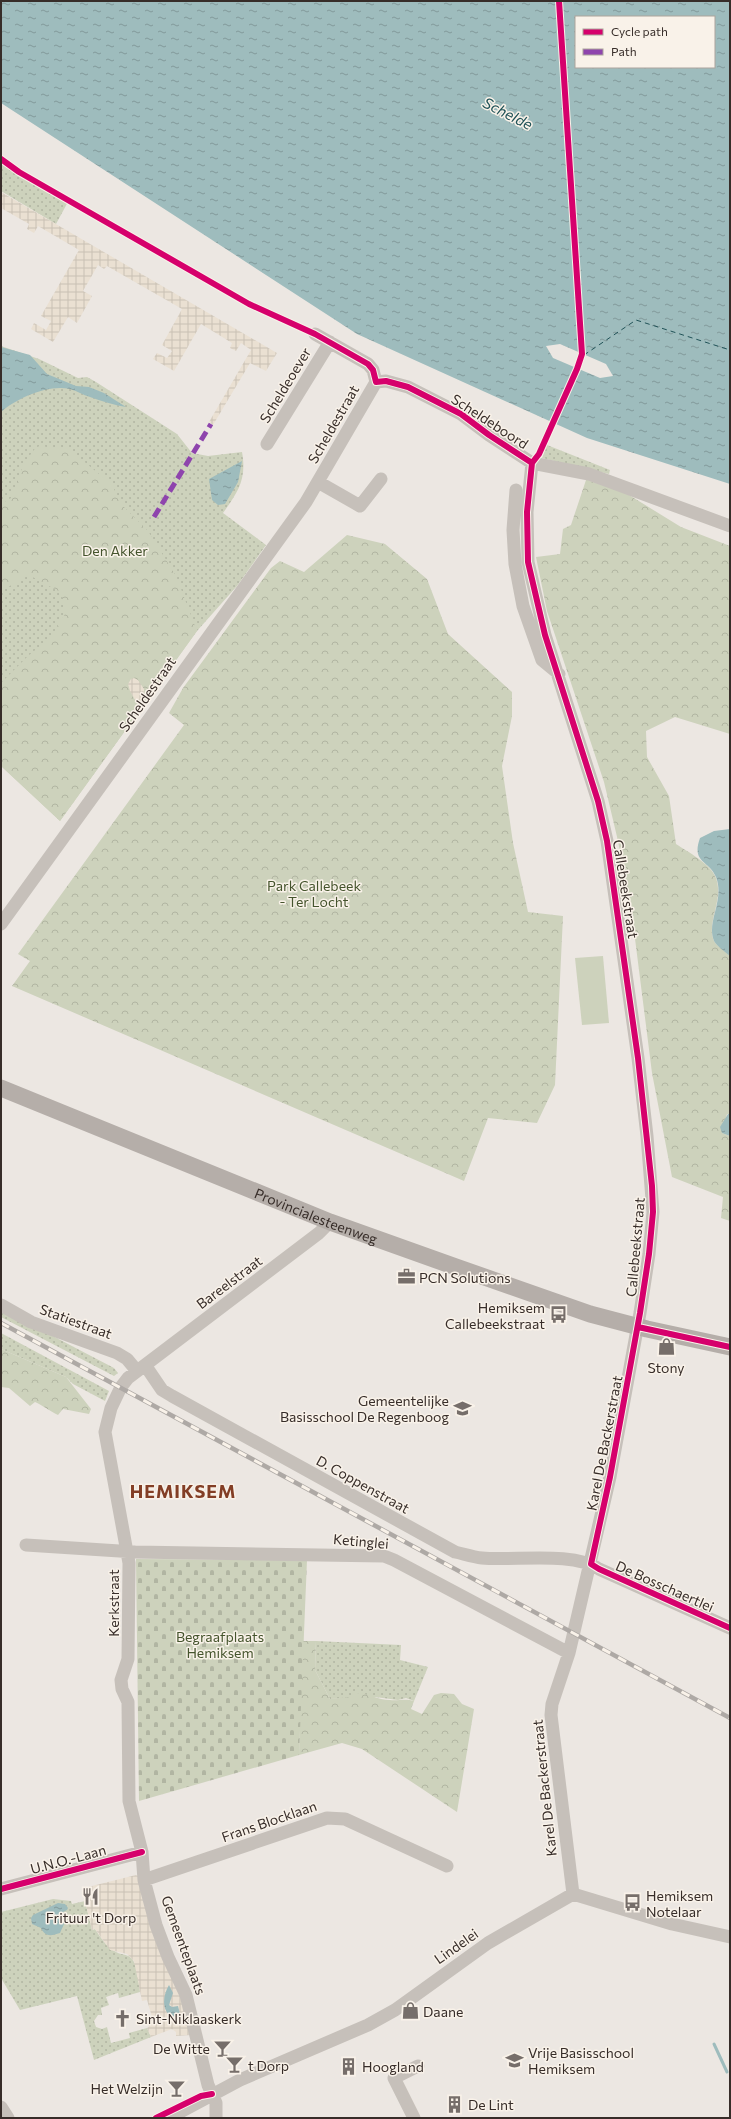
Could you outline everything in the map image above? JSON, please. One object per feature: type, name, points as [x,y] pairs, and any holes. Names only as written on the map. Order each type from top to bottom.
[{"type":"main road","name":"Provincialesteenweg","points":[[1,1088],[330,1222],[590,1314],[638,1327],[730,1347]]},
{"type":"street","points":[[315,334],[368,364],[373,370],[376,382]]},
{"type":"street","name":"Scheldeoever","points":[[267,444],[330,342]]},
{"type":"street","name":"Scheldeboord","points":[[376,382],[386,381],[408,387],[461,414],[489,435],[532,463]]},
{"type":"street","name":"Scheldestraat","points":[[1,924],[306,502],[376,382]]},
{"type":"street","points":[[532,463],[589,474],[730,526]]},
{"type":"street","name":"Callebeekstraat","points":[[532,463],[527,512],[528,562],[545,635],[559,674],[598,801],[607,841],[640,1074],[648,1142],[653,1212],[649,1254],[638,1327]]},
{"type":"street","name":"Scheldestraat","points":[[318,482],[360,506],[381,478]]},
{"type":"street","points":[[516,490],[513,530],[515,564],[523,606],[542,660],[559,674]]},
{"type":"street","name":"Bareelstraat","points":[[141,1368],[319,1233],[330,1222]]},
{"type":"street","name":"Statiestraat","points":[[1,1305],[31,1322],[117,1353],[141,1368]]},
{"type":"street","name":"Karel De Backerstraat","points":[[573,1894],[551,1715],[552,1704],[569,1653],[591,1564],[610,1477],[638,1327]]},
{"type":"street","name":"Kerkstraat","points":[[141,1368],[128,1378],[118,1393],[107,1419],[105,1432],[129,1563],[128,1659],[121,1680],[122,1689],[128,1702],[129,1801],[142,1852]]},
{"type":"street","name":"D. Coppenstraat","points":[[141,1368],[162,1390],[172,1396],[455,1552],[482,1558],[572,1560],[591,1564]]},
{"type":"street","name":"Ketinglei","points":[[26,1545],[127,1551],[384,1556],[569,1653]]},
{"type":"street","name":"De Bosschaertlei","points":[[591,1564],[730,1628]]},
{"type":"street","name":"Frans Blocklaan","points":[[144,1880],[327,1818],[336,1817],[345,1819],[447,1866]]},
{"type":"street","name":"Gemeenteplaats","points":[[142,1852],[144,1880],[156,1925],[168,1957],[186,1995],[212,2094],[216,2103],[216,2118]]},
{"type":"street","name":"U.N.O.-Laan","points":[[1,1889],[142,1852]]},
{"type":"street","points":[[573,1894],[672,1924],[730,1937]]},
{"type":"street","name":"Lindelei","points":[[169,2118],[240,2080],[368,2025],[395,2010],[488,1943],[573,1894]]},
{"type":"street","points":[[414,2118],[394,2078],[418,2066]]},
{"type":"street","points":[[1,2107],[8,2118]]},
{"type":"green space","points":[[1,159],[69,200],[56,224],[1,191]]},
{"type":"green space","name":"Den Akker","points":[[1,346],[39,359],[78,378],[87,377],[96,382],[177,434],[192,453],[208,456],[242,452],[243,470],[240,485],[223,513],[266,545],[237,586],[197,631],[60,821],[1,766]]},
{"type":"green space","points":[[547,445],[610,470],[609,474],[542,458]]},
{"type":"green space","points":[[37,446],[69,449],[111,484],[124,507],[148,531],[176,576],[197,631],[60,821],[1,766],[1,683],[28,656],[51,637],[65,614],[62,593],[29,575],[1,591],[1,504],[11,498],[24,463]]},
{"type":"green space","points":[[587,477],[616,487],[681,527],[730,546],[730,734],[675,717],[646,731],[647,757],[669,796],[676,844],[704,863],[716,878],[718,895],[713,919],[712,934],[715,943],[730,956],[730,1114],[727,1114],[722,1133],[730,1136],[730,1221],[721,1218],[723,1197],[672,1177],[652,1073],[632,915],[618,841],[604,782],[547,611],[536,557],[560,554],[563,529],[571,525]]},
{"type":"green space","name":"Park Callebeek - Ter Locht","points":[[347,535],[385,544],[427,579],[448,634],[512,692],[512,716],[502,766],[513,843],[528,912],[563,916],[555,1085],[537,1123],[488,1118],[464,1181],[12,986],[30,961],[18,954],[184,725],[169,713],[183,688],[271,568],[280,561],[304,572]]},
{"type":"green space","points":[[603,956],[609,1023],[582,1025],[575,958]]},
{"type":"green space","points":[[1,1309],[114,1368],[118,1373],[114,1376],[1,1317]]},
{"type":"green space","points":[[1,1333],[109,1391],[105,1401],[73,1384],[66,1377],[1,1349]]},
{"type":"green space","points":[[1,1349],[66,1377],[91,1409],[89,1414],[63,1409],[58,1415],[35,1402],[30,1406],[9,1388],[1,1387]]},
{"type":"green space","name":"Begraafplaats Hemiksem","points":[[136,1559],[307,1560],[299,1755],[139,1801]]},
{"type":"green space","points":[[302,1641],[316,1641],[315,1670],[330,1699],[351,1697],[356,1693],[386,1700],[411,1700],[414,1701],[411,1709],[422,1714],[434,1695],[441,1693],[454,1694],[462,1704],[474,1709],[457,1812],[362,1749],[342,1743],[299,1755]]},
{"type":"green space","points":[[316,1641],[401,1645],[400,1660],[428,1667],[414,1701],[406,1698],[398,1700],[375,1697],[330,1699],[315,1670]]},
{"type":"green space","points":[[53,1899],[71,1901],[72,1904],[85,1901],[92,1930],[95,1929],[104,1942],[113,1950],[130,1957],[137,1969],[140,1992],[119,1998],[118,1993],[106,1997],[109,2005],[101,2008],[102,2015],[98,2015],[94,2021],[96,2027],[102,2029],[107,2027],[111,2043],[130,2038],[129,2033],[147,2028],[151,2037],[94,2060],[77,1996],[20,2010],[1,1978],[1,1912]]},
{"type":"shaded area","points":[[1,192],[277,353],[266,371],[250,363],[213,425],[209,422],[251,350],[241,343],[236,351],[230,348],[232,343],[201,324],[174,371],[153,359],[157,353],[167,358],[172,351],[162,345],[182,309],[107,266],[104,269],[98,265],[83,291],[92,296],[77,323],[68,317],[53,342],[31,329],[34,323],[46,330],[51,321],[41,316],[79,250],[38,226],[34,233],[27,229],[29,224],[1,208]]},
{"type":"shaded area","points":[[134,678],[138,680],[144,689],[144,701],[141,702],[135,700],[130,691],[128,684],[131,679]]},
{"type":"shaded area","points":[[136,1875],[138,1876],[185,2008],[191,2035],[176,2036],[176,2032],[172,2029],[151,2037],[147,2028],[149,2027],[147,2019],[152,2017],[147,2000],[142,2001],[134,1961],[127,1954],[110,1950],[95,1929],[92,1930],[85,1901],[84,1888]]},
{"type":"water","name":"Schelde","points":[[1,1],[730,1],[730,484],[587,438],[357,334],[1,103]]},
{"type":"water","points":[[1,347],[30,355],[47,374],[76,386],[89,387],[104,393],[126,407],[99,400],[70,389],[61,388],[33,393],[15,402],[1,412]]},
{"type":"water","points":[[242,461],[238,482],[225,504],[218,505],[212,500],[209,479]]},
{"type":"water","points":[[730,829],[730,956],[714,941],[712,926],[717,902],[718,886],[713,871],[699,857],[698,846],[700,838],[714,831]]},
{"type":"water","points":[[728,1114],[730,1114],[730,1136],[722,1133],[720,1127]]},
{"type":"water","points":[[58,1903],[65,1904],[68,1908],[61,1913],[61,1918],[64,1924],[60,1933],[51,1935],[46,1934],[41,1928],[32,1924],[31,1918],[33,1915]]},
{"type":"water","points":[[169,1985],[173,1993],[169,2005],[172,2007],[178,2006],[180,2014],[174,2017],[166,2012],[164,2004]]},
{"type":"pier","points":[[560,344],[606,364],[613,376],[600,378],[553,358],[546,346]]},
{"type":"waterway","points":[[714,2044],[727,2072]]},
{"type":"ferry route","points":[[559,1],[582,354]]},
{"type":"ferry route","points":[[584,355],[636,320],[730,350]]},
{"type":"railway","points":[[1,1323],[730,1718]]},
{"type":"marked path","points":[[154,517],[211,424]]},
{"type":"cycle path","points":[[532,463],[539,454],[577,369],[582,354],[559,1]]},
{"type":"cycle path","points":[[1,159],[19,172],[249,304],[315,334],[368,364],[373,370],[376,382],[386,381],[408,387],[461,414],[489,435],[532,463]]},
{"type":"cycle path","points":[[532,463],[527,512],[528,562],[545,635],[598,801],[607,841],[638,1058],[652,1186],[653,1212],[649,1254],[640,1313],[610,1477],[591,1564],[730,1628]]},
{"type":"cycle path","points":[[638,1327],[730,1347]]},
{"type":"cycle path","points":[[1,1889],[142,1852]]},
{"type":"cycle path","points":[[156,2118],[201,2096],[212,2094]]},
{"type":"place","name":"PCN Solutions","points":[[406,1277]]},
{"type":"place","name":"Hemiksem Callebeekstraat","points":[[558,1315]]},
{"type":"place","name":"Stony","points":[[666,1347]]},
{"type":"place","name":"Gemeentelijke Basisschool De Regenboog","points":[[462,1408]]},
{"type":"place","name":"Frituur 't Dorp","points":[[91,1897]]},
{"type":"place","name":"Hemiksem Notelaar","points":[[633,1903]]},
{"type":"place","name":"Daane","points":[[410,2011]]},
{"type":"place","name":"Sint-Niklaaskerk","points":[[123,2018]]},
{"type":"place","name":"De Witte","points":[[223,2048]]},
{"type":"place","name":"Vrije Basisschool Hemiksem","points":[[515,2060]]},
{"type":"place","name":"t Dorp","points":[[235,2065]]},
{"type":"place","name":"Hoogland","points":[[349,2066]]},
{"type":"place","name":"Het Welzijn","points":[[176,2088]]},
{"type":"place","name":"De Lint","points":[[455,2104]]},
{"type":"district","name":"HEMIKSEM","points":[[183,1491]]}]
